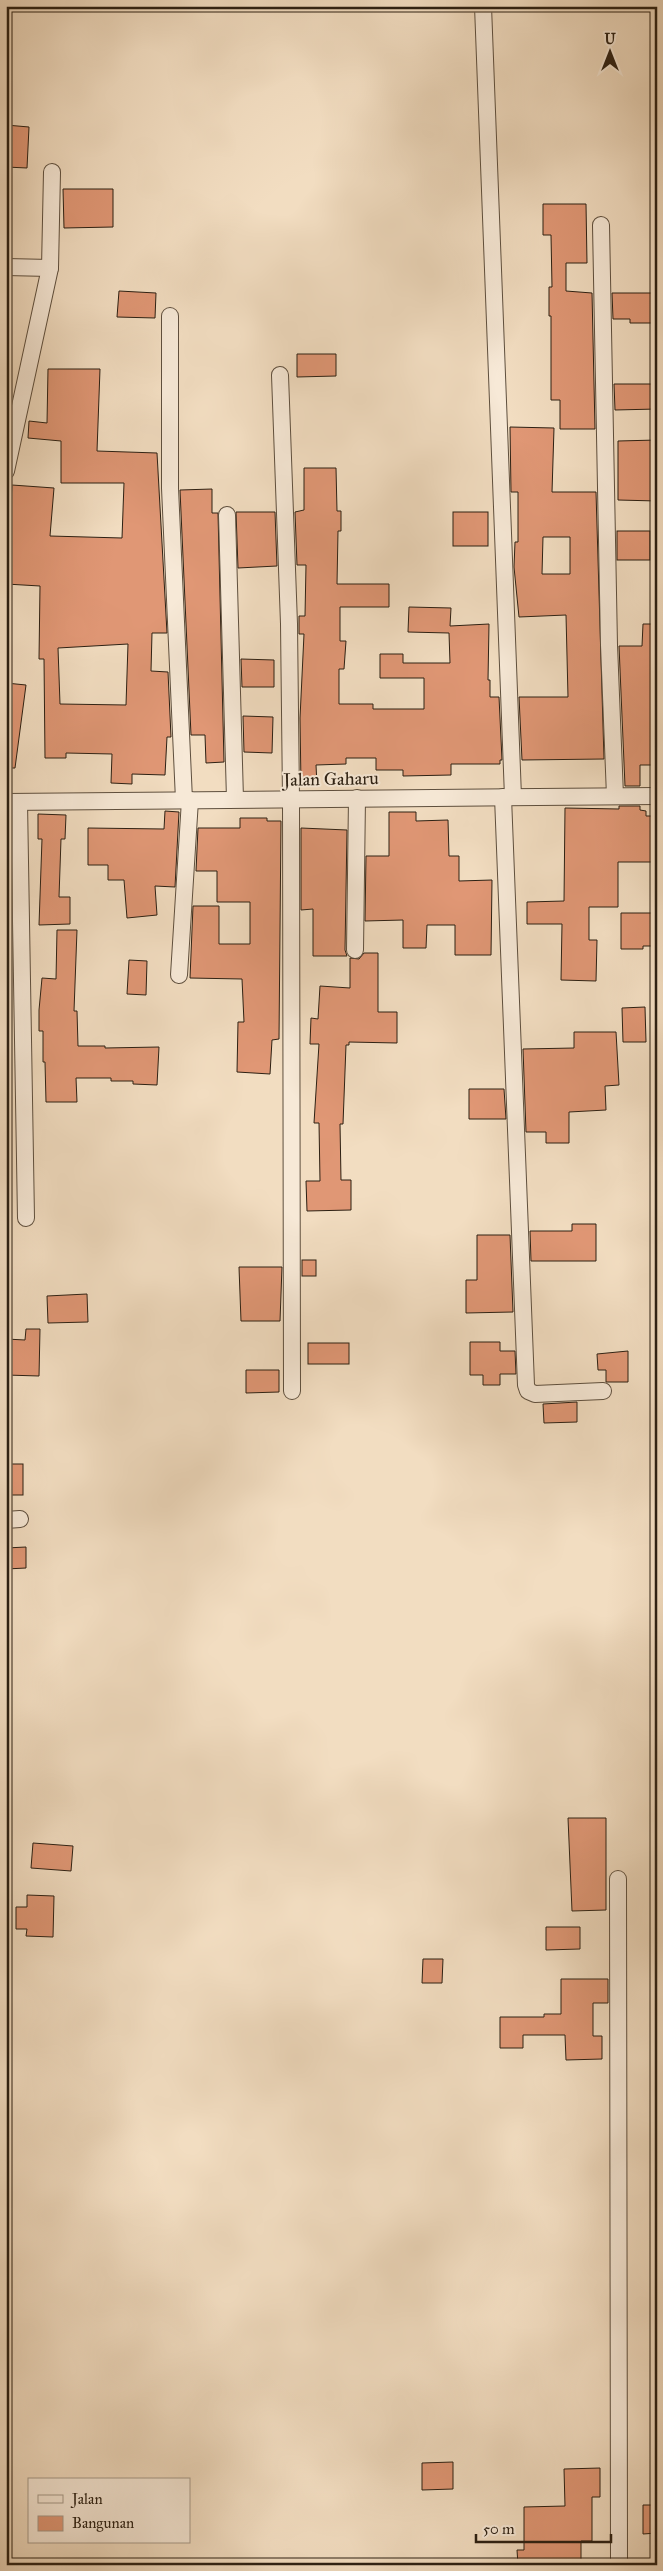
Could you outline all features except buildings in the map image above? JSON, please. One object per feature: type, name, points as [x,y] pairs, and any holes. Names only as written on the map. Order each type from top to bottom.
[{"type":"street","points":[[483,6],[526,1385],[528,1391],[535,1394],[602,1391]]},
{"type":"street","points":[[6,471],[50,268],[52,172]]},
{"type":"street","points":[[601,225],[609,645],[615,796]]},
{"type":"street","points":[[6,267],[50,268]]},
{"type":"street","points":[[170,316],[170,488],[187,800],[179,975]]},
{"type":"street","points":[[280,375],[289,624],[292,1391]]},
{"type":"street","points":[[227,516],[235,800]]},
{"type":"street","name":"Jalan Gaharu","points":[[13,802],[657,796]]},
{"type":"street","points":[[355,950],[357,798]]},
{"type":"street","points":[[13,802],[26,1218]]},
{"type":"street","points":[[618,1879],[619,2565]]}]
